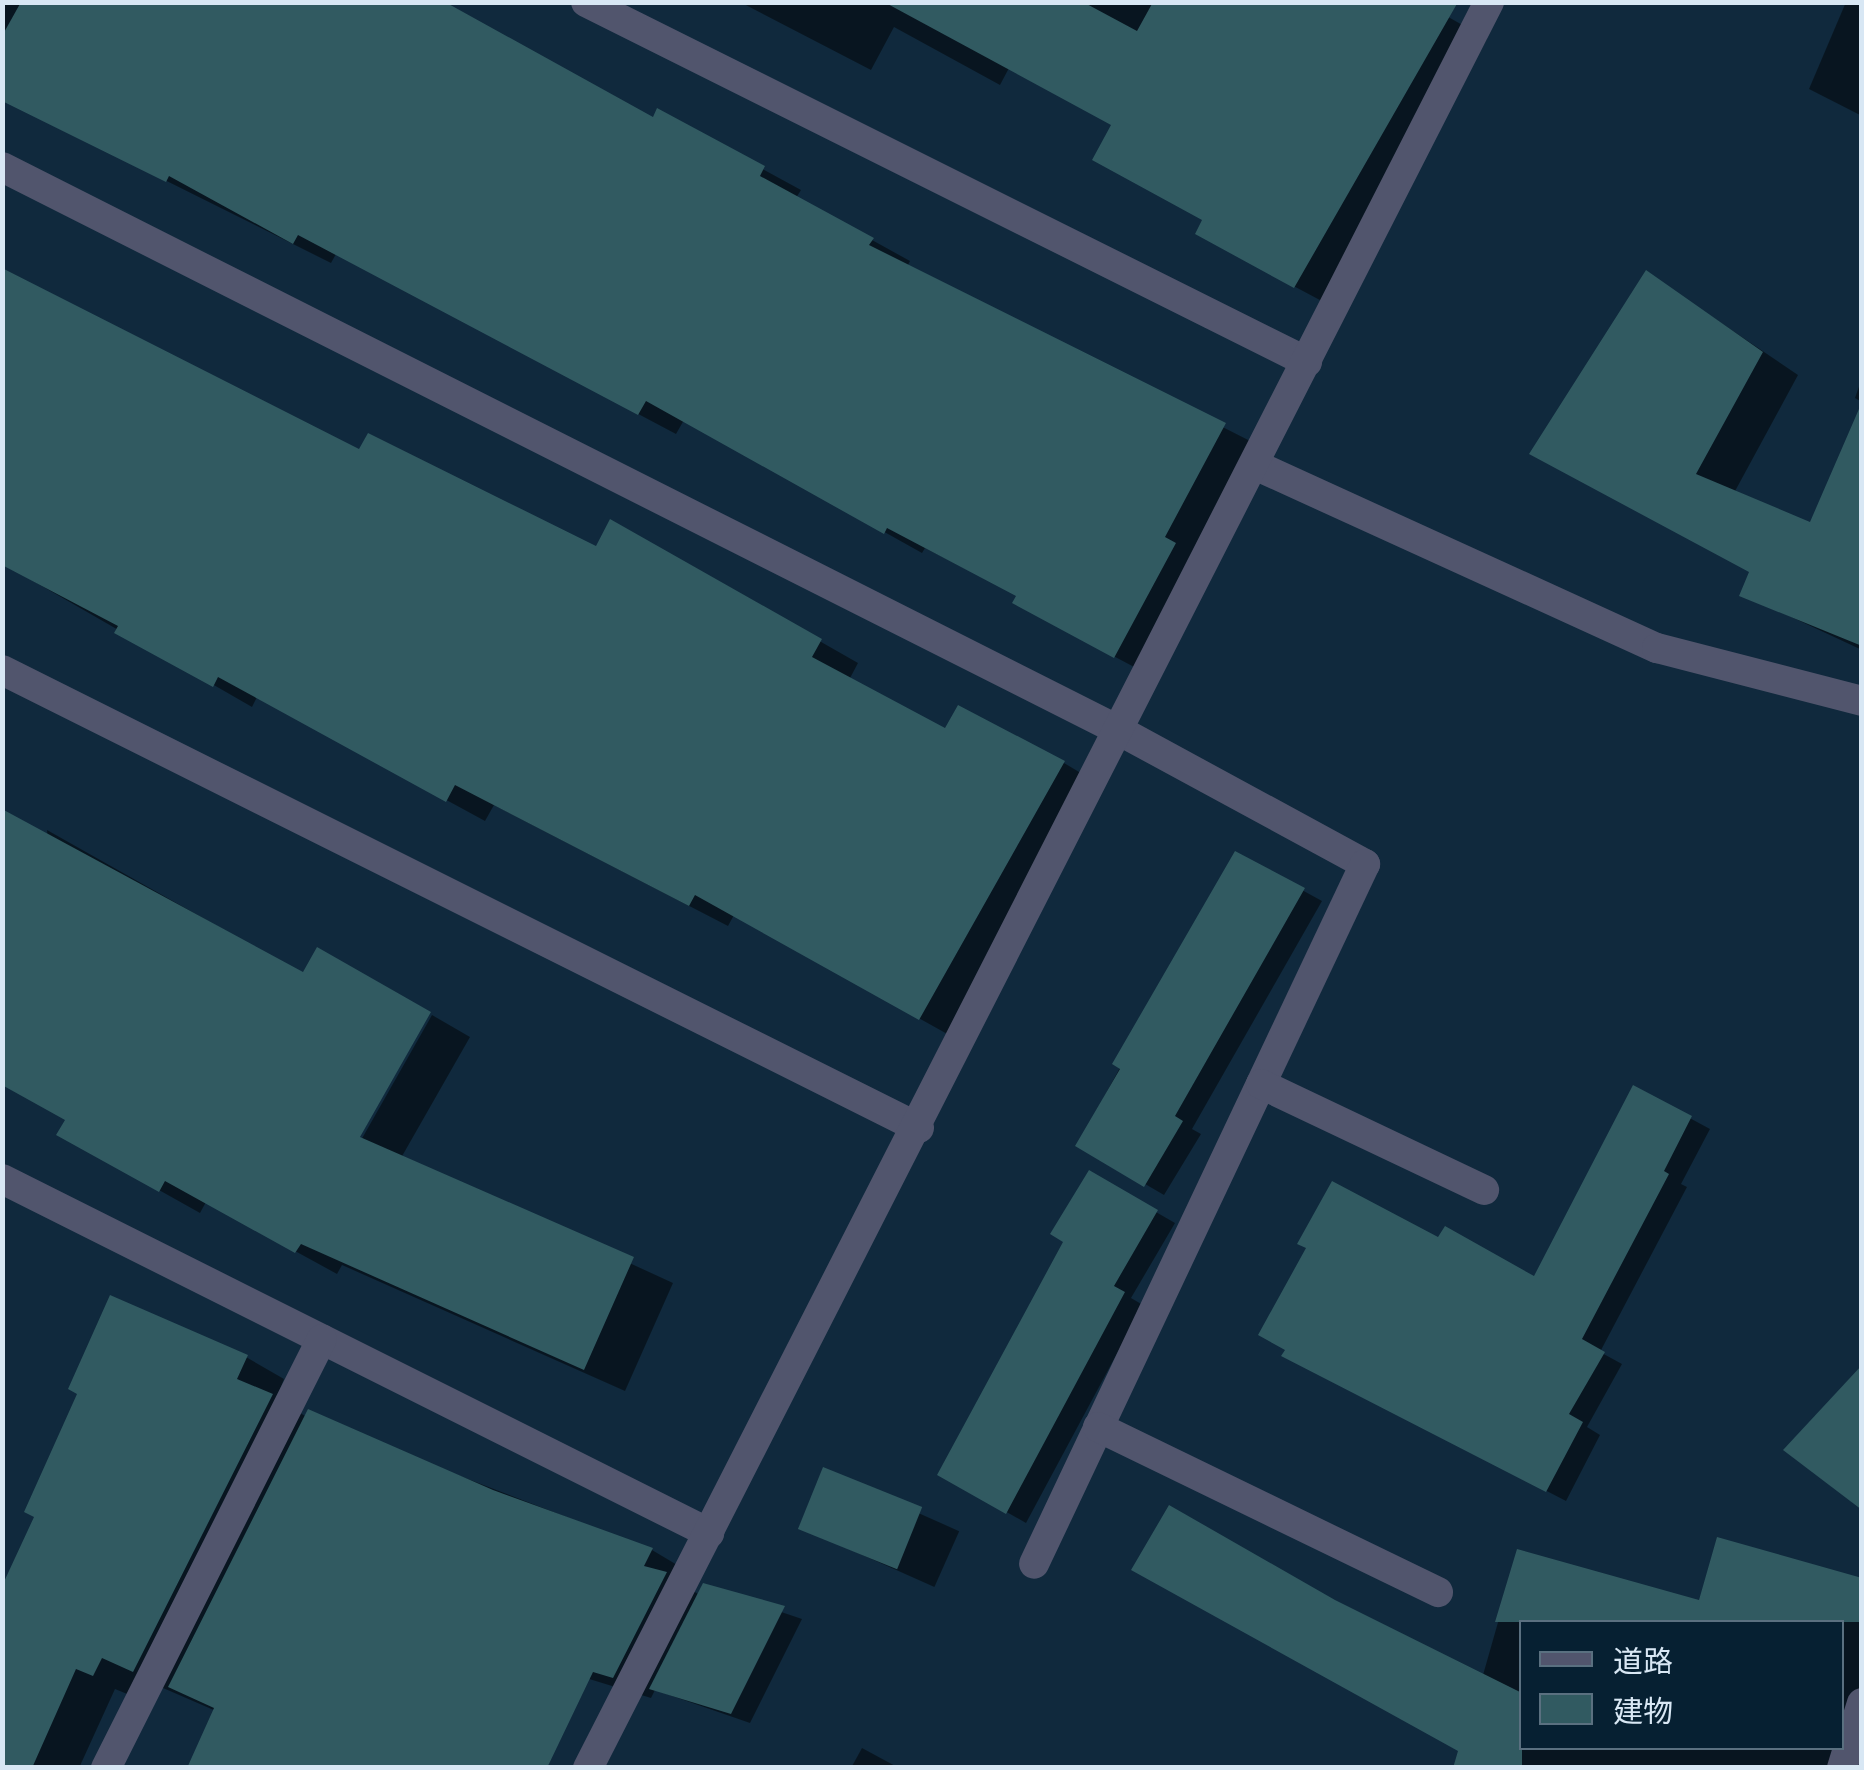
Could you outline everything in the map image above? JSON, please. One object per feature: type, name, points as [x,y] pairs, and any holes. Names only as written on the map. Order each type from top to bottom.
[{"type":"street","points":[[586,2],[1306,362]]},
{"type":"street","points":[[588,1768],[919,1128],[1489,2]]},
{"type":"street","points":[[2,166],[1120,731],[1365,864],[1034,1564]]},
{"type":"street","points":[[1255,464],[1657,648],[1862,701]]},
{"type":"street","points":[[2,670],[919,1128]]},
{"type":"street","points":[[1261,1084],[1484,1190]]},
{"type":"street","points":[[2,1179],[709,1533]]},
{"type":"street","points":[[106,1768],[322,1339]]},
{"type":"street","points":[[1098,1426],[1438,1592]]},
{"type":"street","points":[[1842,1768],[1862,1703]]},
{"type":"building","points":[[21,2],[445,2],[653,117],[657,108],[765,166],[760,176],[874,238],[869,245],[1226,423],[1165,537],[1176,543],[1114,658],[1012,603],[1016,596],[887,528],[884,534],[646,401],[638,415],[298,235],[293,244],[169,176],[166,182],[2,101],[2,36]]},
{"type":"building","points":[[884,2],[1083,2],[1137,31],[1153,2],[1458,2],[1294,288],[1195,234],[1202,220],[1092,160],[1111,125]]},
{"type":"building","points":[[2,268],[359,449],[368,433],[596,546],[610,519],[822,639],[812,657],[945,728],[958,705],[1065,761],[919,1020],[695,895],[689,906],[455,785],[446,802],[218,677],[213,687],[114,633],[118,626],[2,565]]},
{"type":"building","points":[[1646,270],[1763,352],[1696,474],[1810,522],[1862,402],[1862,646],[1739,596],[1749,572],[1529,454]]},
{"type":"building","points":[[2,809],[303,972],[317,947],[431,1012],[360,1137],[634,1257],[584,1370],[301,1244],[295,1253],[165,1181],[159,1192],[56,1135],[65,1120],[2,1085]]},
{"type":"building","points":[[1235,851],[1305,888],[1175,1116],[1183,1121],[1144,1187],[1075,1146],[1120,1069],[1112,1064]]},
{"type":"building","points":[[1633,1085],[1692,1116],[1664,1171],[1669,1174],[1582,1339],[1605,1352],[1569,1414],[1583,1422],[1546,1492],[1281,1356],[1285,1350],[1258,1335],[1306,1248],[1297,1244],[1332,1181],[1438,1237],[1445,1226],[1534,1276]]},
{"type":"building","points":[[1089,1170],[1158,1210],[1114,1286],[1125,1292],[1006,1514],[937,1475],[1063,1242],[1050,1234]]},
{"type":"building","points":[[110,1295],[248,1355],[237,1379],[273,1394],[133,1672],[102,1658],[93,1676],[76,1669],[32,1768],[2,1768],[2,1586],[34,1517],[24,1512],[77,1394],[68,1389]]},
{"type":"building","points":[[1862,1365],[1862,1510],[1783,1450]]},
{"type":"building","points":[[308,1409],[493,1490],[653,1548],[644,1566],[667,1572],[613,1678],[593,1672],[547,1768],[187,1768],[214,1708],[168,1687]]},
{"type":"building","points":[[823,1467],[922,1507],[897,1569],[798,1529]]},
{"type":"building","points":[[1169,1505],[1335,1600],[1519,1692],[1522,1768],[1453,1768],[1458,1751],[1131,1570]]},
{"type":"building","points":[[1717,1537],[1862,1578],[1862,1622],[1495,1622],[1517,1549],[1699,1600]]},
{"type":"building","points":[[703,1583],[785,1606],[731,1714],[649,1689]]}]
